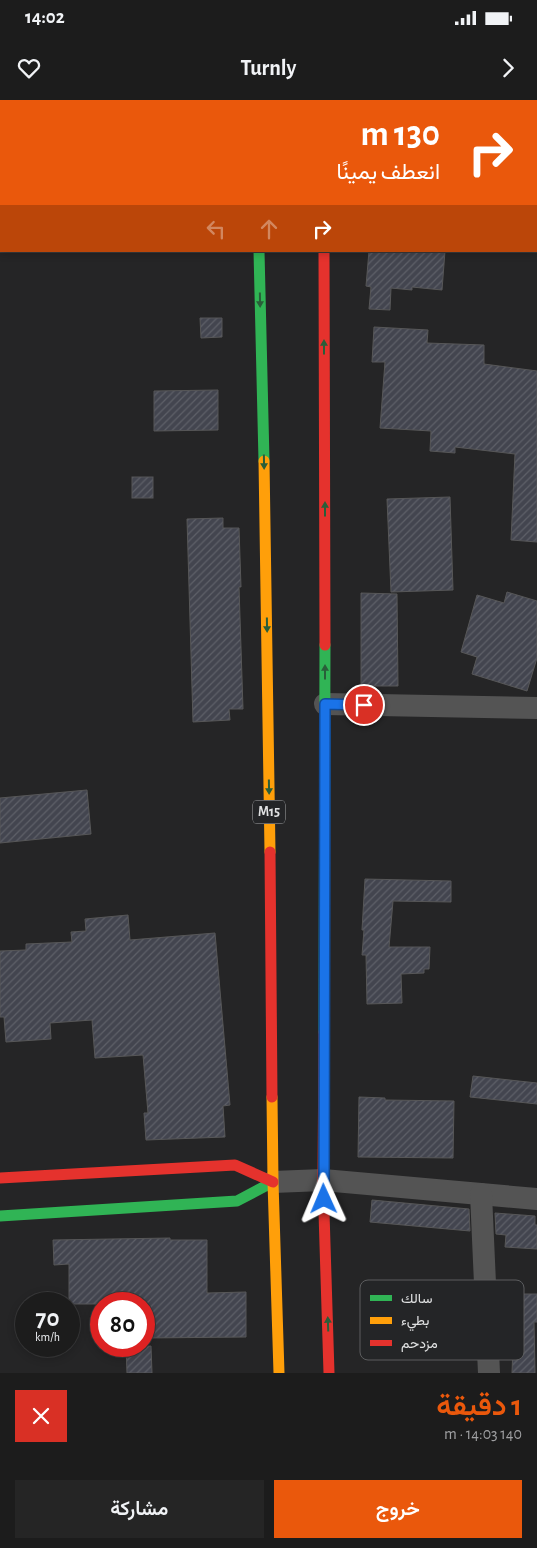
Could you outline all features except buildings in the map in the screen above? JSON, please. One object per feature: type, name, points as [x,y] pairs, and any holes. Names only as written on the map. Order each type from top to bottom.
[{"type":"main road","name":"M15","points":[[259,252],[267,579],[273,1182],[279,1373]]},
{"type":"main road","points":[[324,252],[323,1180],[329,1373]]},
{"type":"main road","points":[[0,1178],[235,1165],[273,1182]]},
{"type":"main road","points":[[0,1216],[237,1201],[273,1182]]},
{"type":"street","points":[[325,704],[537,708]]},
{"type":"street","points":[[273,1182],[323,1180],[537,1199]]},
{"type":"street","points":[[481,1194],[485,1280]]},
{"type":"street","points":[[488,1360],[489,1373]]},
{"type":"traffic: fast","points":[[259,252],[264,461]]},
{"type":"traffic: fast","points":[[324,1032],[325,645]]},
{"type":"traffic: fast","points":[[0,1216],[237,1201],[273,1182]]},
{"type":"traffic: slow","points":[[264,461],[270,852]]},
{"type":"traffic: slow","points":[[272,1097],[279,1373]]},
{"type":"traffic: jam","points":[[324,252],[325,645]]},
{"type":"traffic: jam","points":[[270,852],[272,1097]]},
{"type":"traffic: jam","points":[[324,1032],[323,1180],[329,1373]]},
{"type":"traffic: jam","points":[[0,1178],[235,1165],[273,1182]]},
{"type":"route","points":[[324,1199],[325,704],[364,705]]}]
